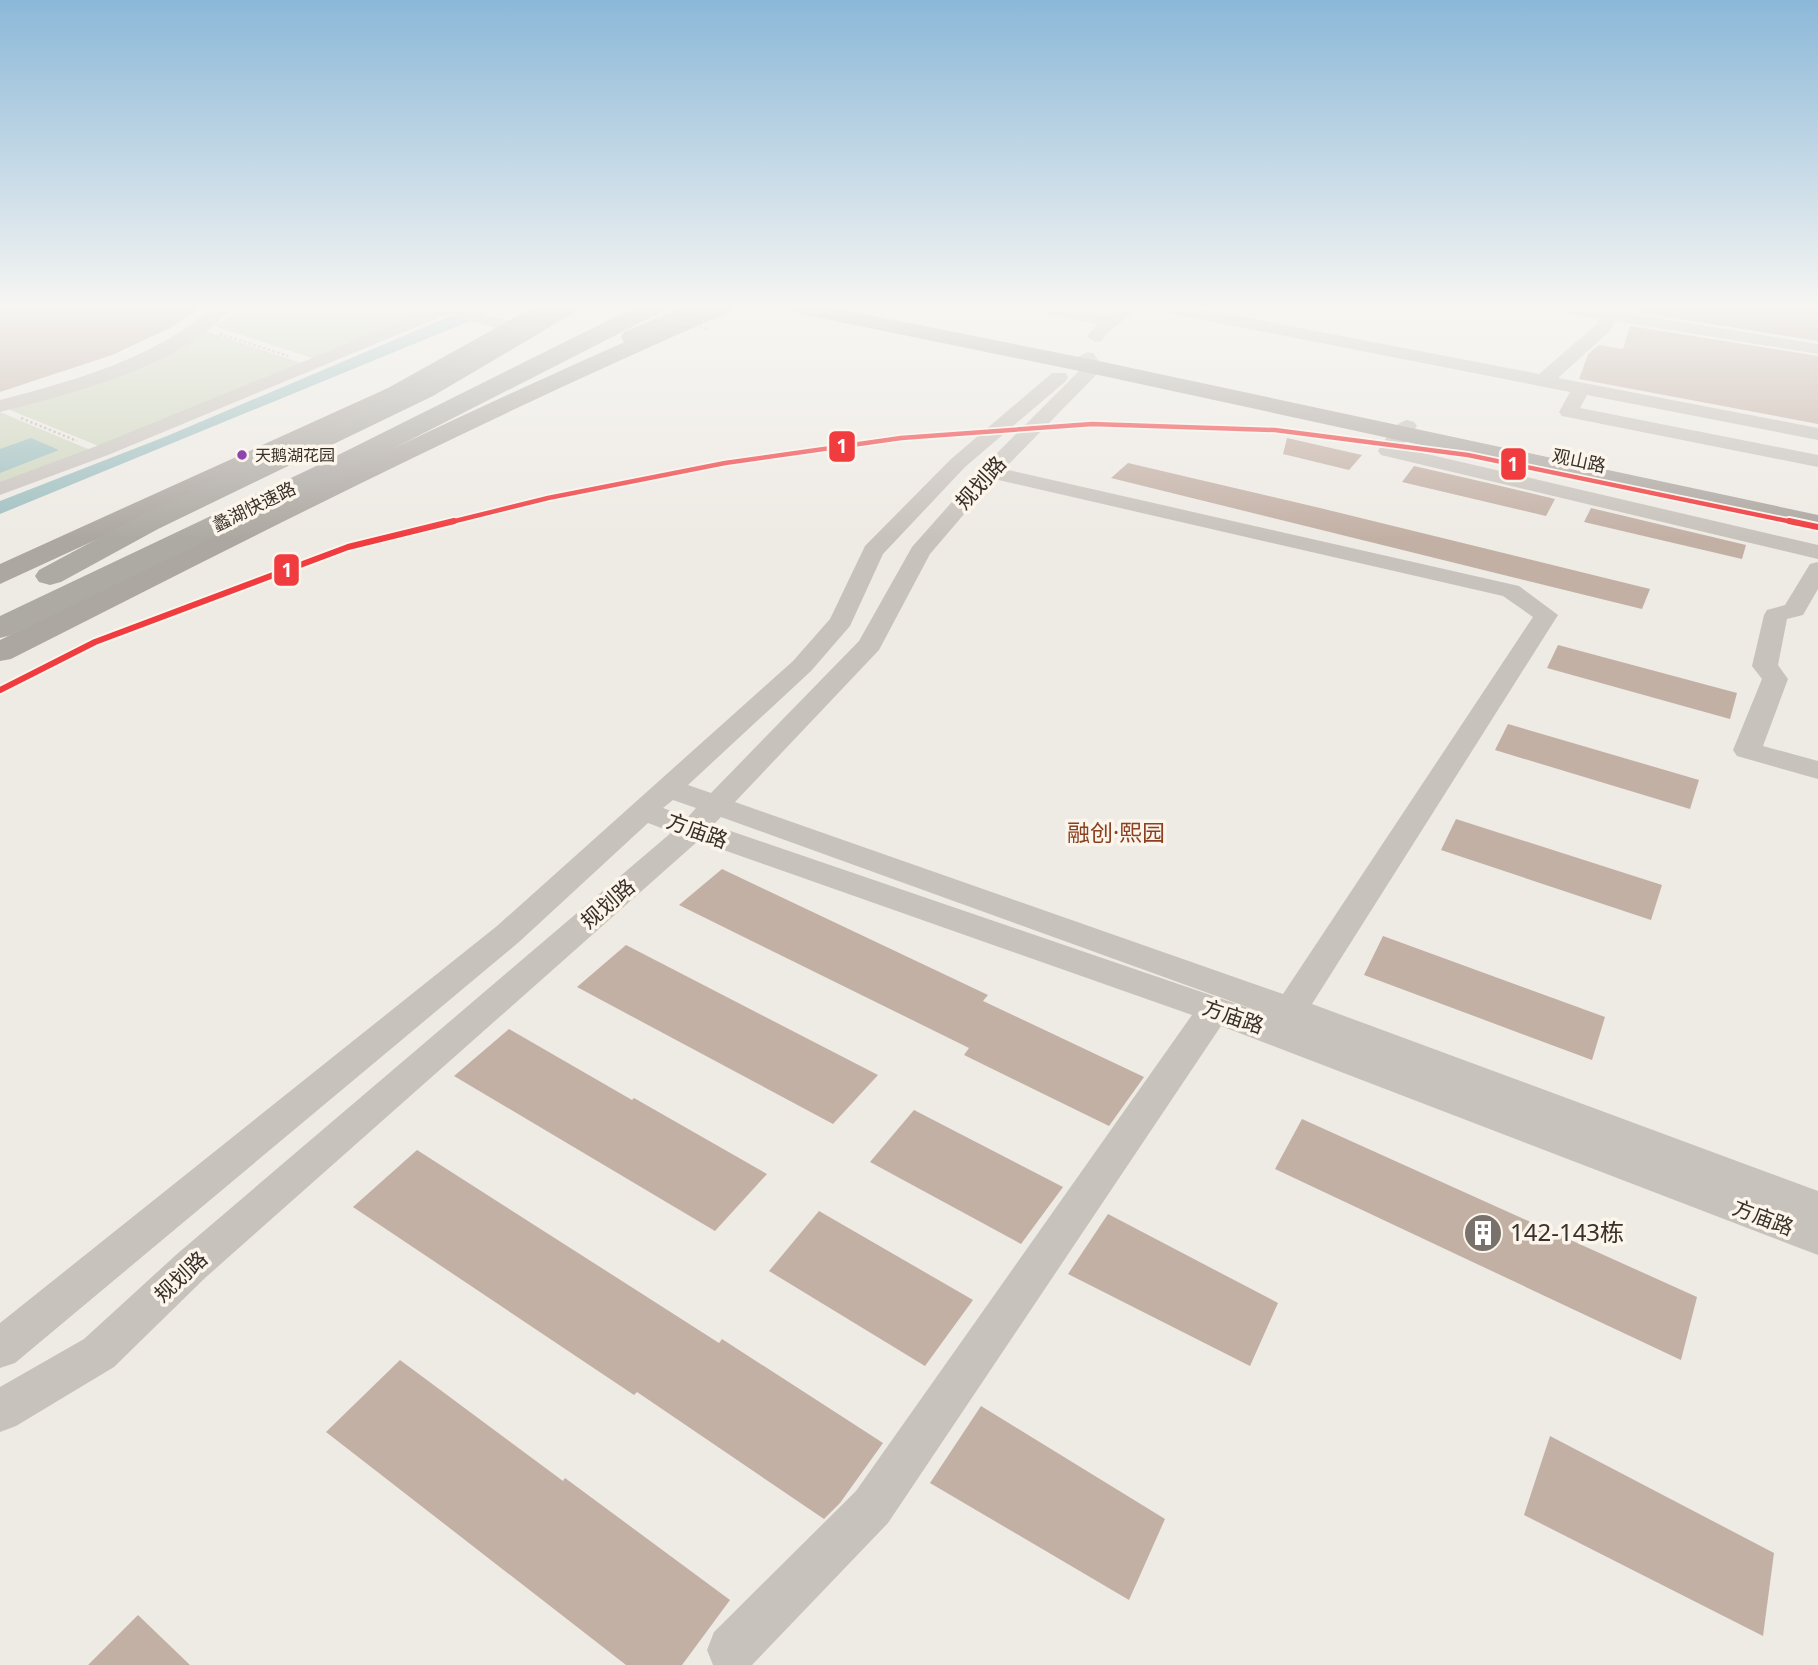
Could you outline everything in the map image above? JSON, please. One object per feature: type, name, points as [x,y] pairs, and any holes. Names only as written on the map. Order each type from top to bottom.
[{"type":"highway","points":[[50,576],[148,523],[438,384]]},
{"type":"highway","name":"蠡湖快速路","points":[[0,601],[459,384]]},
{"type":"highway","name":"蠡湖快速路","points":[[0,628],[321,474],[501,384]]},
{"type":"highway","points":[[321,474],[523,384]]},
{"type":"highway","points":[[0,634],[132,566]]},
{"type":"main road","points":[[0,575],[414,384]]},
{"type":"main road","points":[[0,652],[378,464],[550,384]]},
{"type":"main road","name":"观山路","points":[[1184,384],[1818,523]]},
{"type":"main road","name":"观山路","points":[[1404,430],[1818,510]]},
{"type":"street","points":[[0,406],[78,384]]},
{"type":"street","points":[[0,489],[264,384]]},
{"type":"street","name":"规划路","points":[[0,1349],[508,934],[595,855],[802,666],[841,621],[873,551],[958,463],[1059,384]]},
{"type":"street","name":"规划路","points":[[0,1410],[99,1353],[191,1266],[705,818],[870,645],[920,552],[1067,384]]},
{"type":"street","points":[[1558,384],[1818,434]]},
{"type":"street","points":[[1581,388],[1569,412],[1818,461]]},
{"type":"street","points":[[1404,430],[1388,451],[1818,552]]},
{"type":"street","points":[[989,472],[1511,591],[1546,615],[1284,1021]]},
{"type":"street","points":[[1818,569],[1794,610],[1776,615],[1765,666],[1775,679],[1747,750],[1818,770]]},
{"type":"street","name":"方庙路","points":[[668,788],[705,818],[1214,1010],[1284,1021],[1818,1238]]},
{"type":"street","name":"方庙路","points":[[642,811],[705,818],[1818,1209]]},
{"type":"street","points":[[595,855],[598,913]]},
{"type":"street","points":[[732,1650],[872,1507],[1214,1010]]},
{"type":"path","points":[[0,406],[9,413],[101,451]]},
{"type":"green space","points":[[69,384],[256,384],[101,447],[10,410],[11,406]]},
{"type":"green space","points":[[0,412],[93,451],[0,486]]},
{"type":"water","points":[[291,384],[317,384],[0,514],[0,501],[167,436]]},
{"type":"water","points":[[31,438],[59,450],[0,473],[0,449]]},
{"type":"building","points":[[0,384],[25,384],[0,392]]},
{"type":"building","points":[[1604,384],[1818,384],[1818,424]]},
{"type":"building","points":[[1287,438],[1362,455],[1349,470],[1283,454]]},
{"type":"building","points":[[1128,463],[1650,589],[1642,609],[1111,478]]},
{"type":"building","points":[[1414,466],[1555,499],[1546,516],[1402,482]]},
{"type":"building","points":[[1591,508],[1746,545],[1742,559],[1584,522]]},
{"type":"building","points":[[1558,645],[1737,693],[1730,719],[1547,668]]},
{"type":"building","points":[[1508,724],[1699,780],[1690,809],[1495,750]]},
{"type":"building","points":[[1456,819],[1662,885],[1651,920],[1441,850]]},
{"type":"building","points":[[722,869],[988,995],[983,1001],[1144,1077],[1109,1126],[964,1055],[969,1048],[679,905]]},
{"type":"building","points":[[1383,936],[1605,1017],[1592,1060],[1364,975]]},
{"type":"building","points":[[626,945],[878,1075],[833,1124],[577,987]]},
{"type":"building","points":[[509,1029],[767,1174],[715,1231],[454,1076]]},
{"type":"building","points":[[914,1110],[1063,1187],[1021,1244],[870,1162]]},
{"type":"building","name":"142-143栋","points":[[1302,1119],[1697,1297],[1681,1360],[1275,1169]]},
{"type":"building","points":[[417,1150],[719,1343],[722,1339],[883,1443],[840,1503],[824,1519],[637,1392],[634,1395],[353,1207]]},
{"type":"building","points":[[819,1211],[973,1300],[925,1366],[769,1271]]},
{"type":"building","points":[[1108,1214],[1278,1303],[1250,1366],[1068,1274]]},
{"type":"building","points":[[400,1360],[730,1600],[682,1665],[626,1665],[326,1432]]},
{"type":"building","points":[[981,1406],[1165,1519],[1129,1600],[930,1483]]},
{"type":"building","points":[[1550,1436],[1774,1553],[1763,1636],[1524,1515]]},
{"type":"building","points":[[138,1615],[190,1665],[88,1665]]},
{"type":"transit line","name":"1","points":[[0,690],[95,642],[348,547],[548,498],[725,463],[901,438],[1092,424],[1275,430],[1468,455],[1818,527]]},
{"type":"place","name":"天鹅湖花园","points":[[242,455]]},
{"type":"place","name":"142-143栋","points":[[1483,1233]]},
{"type":"district","name":"融创·熙园","points":[[1116,833]]}]
